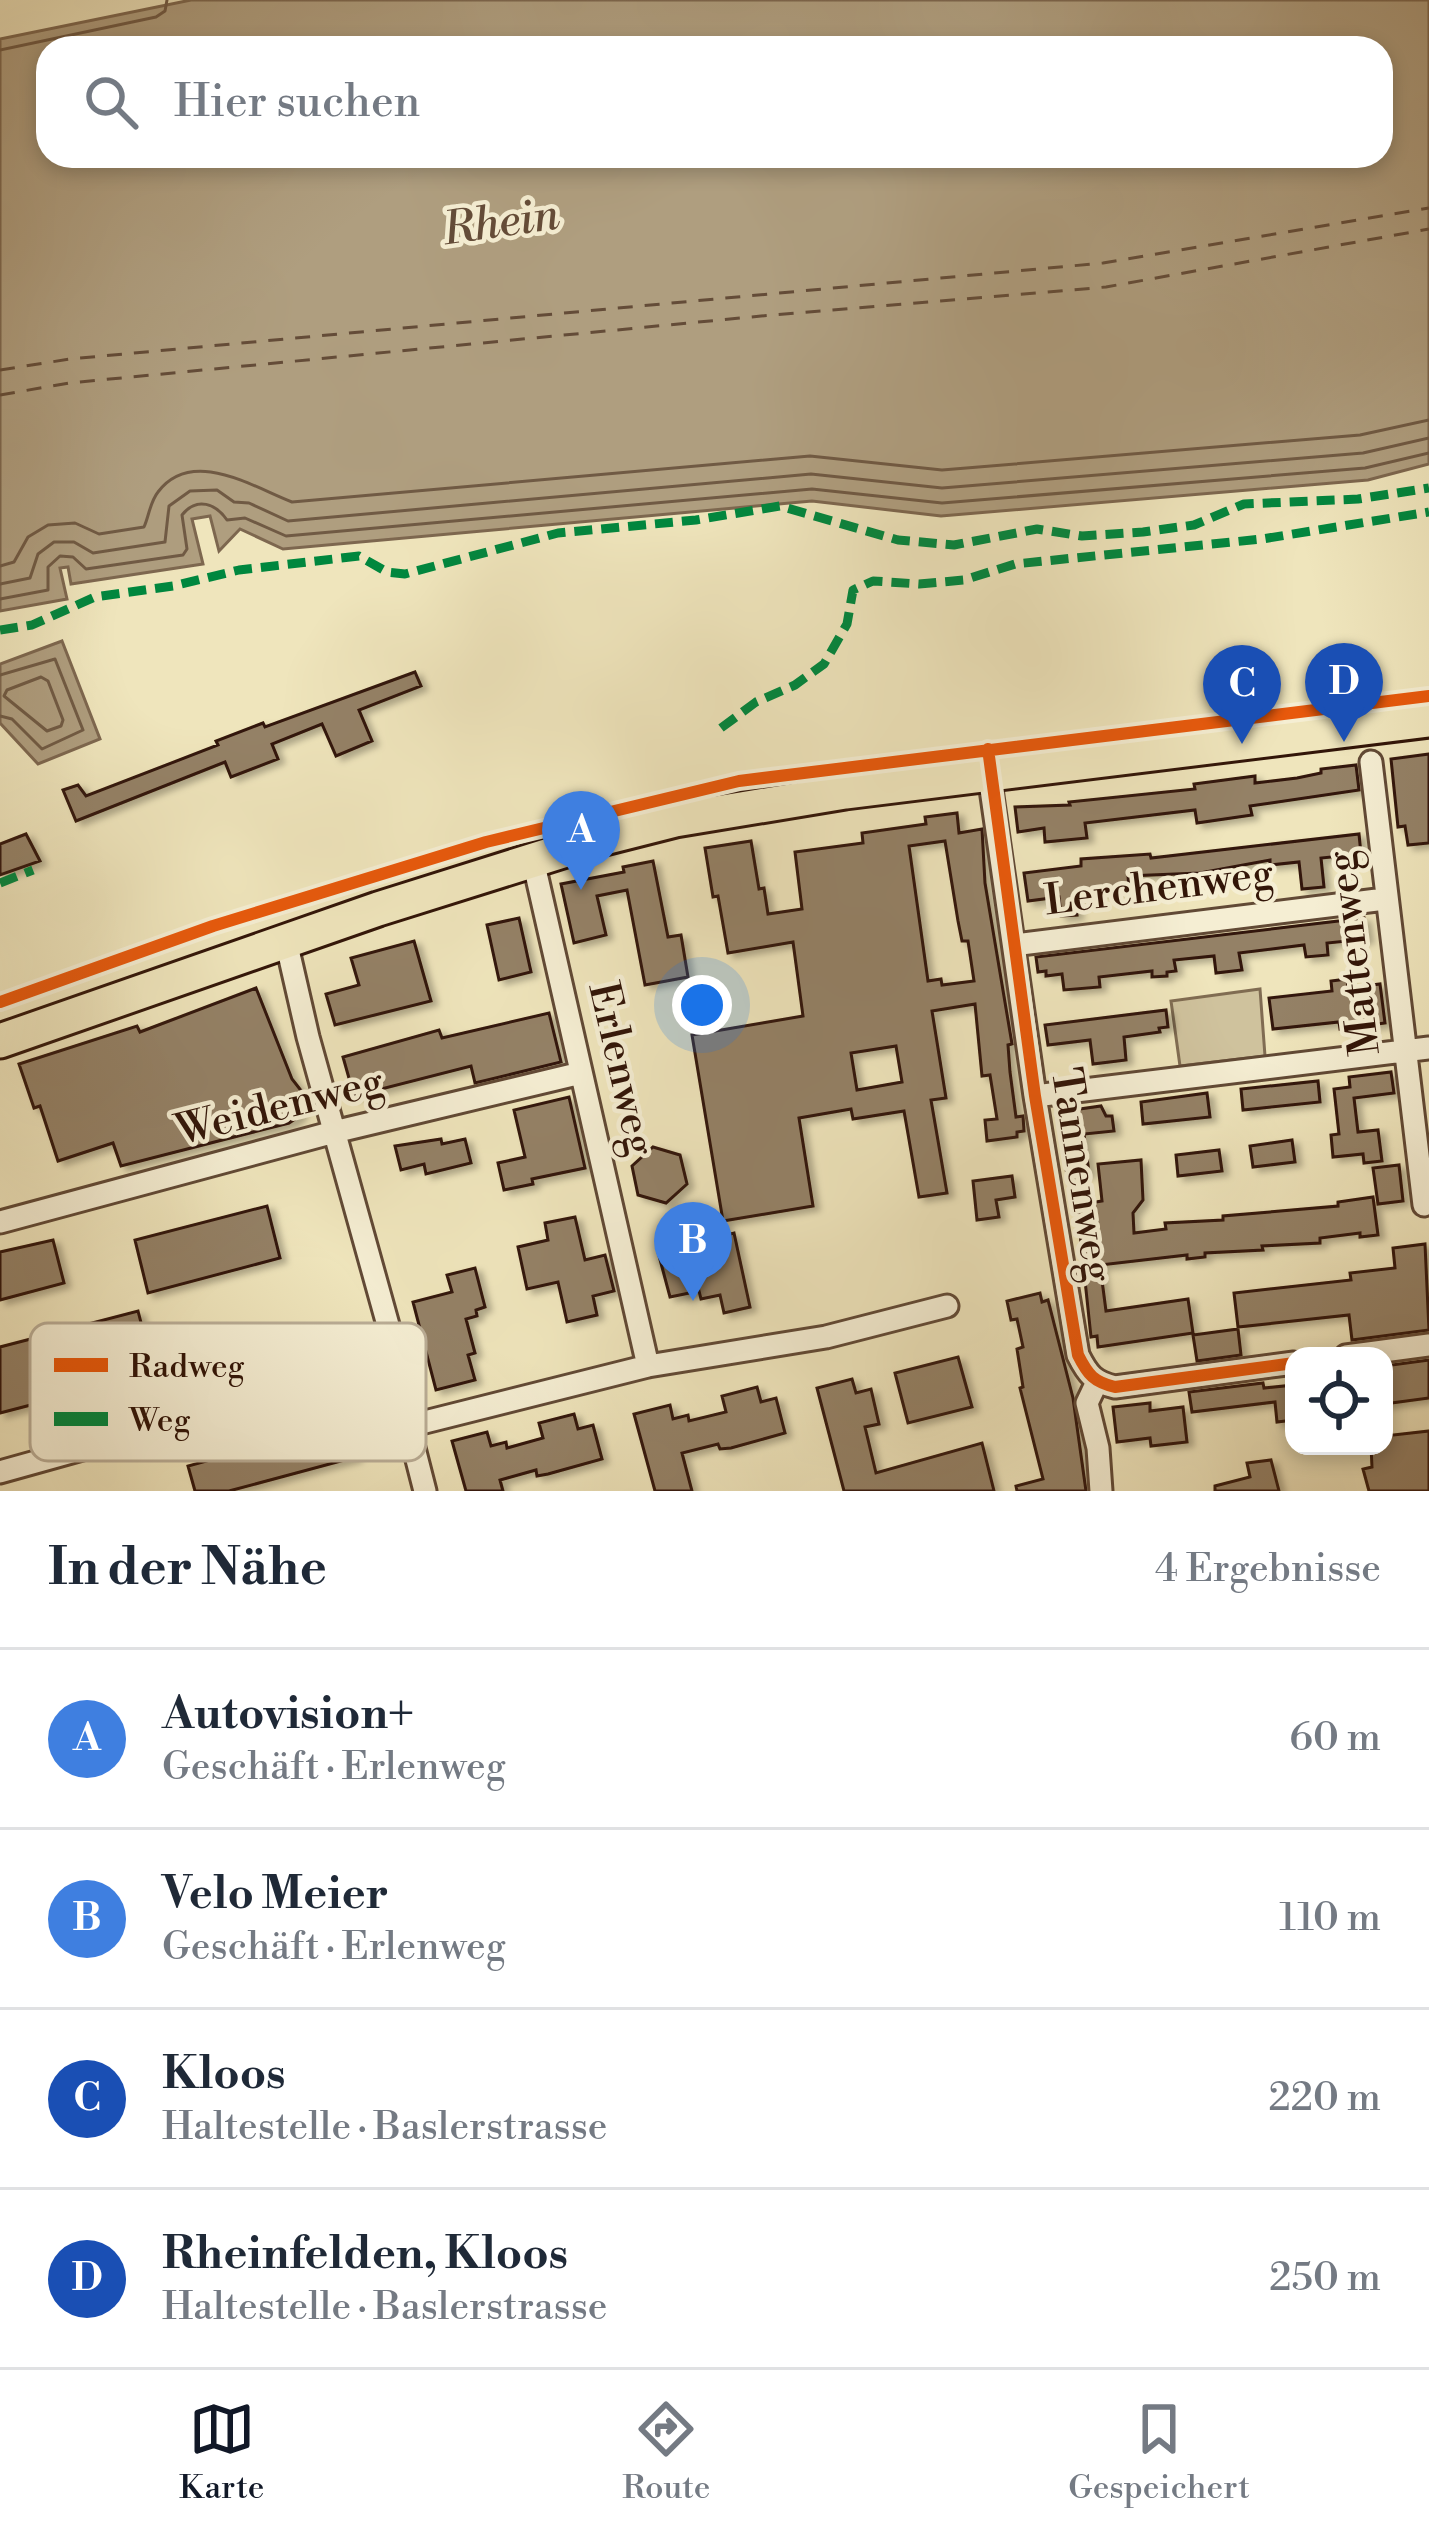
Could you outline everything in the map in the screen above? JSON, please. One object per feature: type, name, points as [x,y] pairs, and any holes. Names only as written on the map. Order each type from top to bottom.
[{"type":"main road","points":[[0,1040],[533,860],[742,806],[1429,720]]},
{"type":"street","name":"Mattenweg","points":[[1371,762],[1424,1205]]},
{"type":"street","name":"Tannenweg","points":[[989,775],[1078,1355],[1097,1382]]},
{"type":"street","name":"Erlenweg","points":[[533,860],[648,1366]]},
{"type":"street","name":"Lerchenweg","points":[[1013,945],[1385,899]]},
{"type":"street","points":[[286,941],[387,1323]]},
{"type":"street","points":[[1035,1096],[1429,1048]]},
{"type":"street","name":"Weidenweg","points":[[0,1222],[334,1132],[581,1073]]},
{"type":"street","points":[[426,1422],[648,1366],[826,1336],[947,1306]]},
{"type":"street","points":[[1393,1350],[1429,1345]]},
{"type":"street","points":[[1101,1491],[1098,1448],[1087,1403],[1097,1382],[1115,1387],[1285,1364]]},
{"type":"street","points":[[0,1472],[39,1461]]},
{"type":"street","points":[[418,1461],[425,1491]]},
{"type":"shaded area","points":[[1260,989],[1265,1056],[1180,1066],[1171,1001]]},
{"type":"water","name":"Rhein","points":[[191,0],[1429,0],[1429,464],[1368,480],[941,516],[812,501],[283,549],[240,529],[219,551],[210,516],[192,519],[203,564],[71,584],[68,567],[60,568],[67,599],[0,611],[0,39]]},
{"type":"water","points":[[62,641],[100,739],[38,764],[0,723],[0,664]]},
{"type":"building","points":[[415,672],[421,686],[359,710],[372,741],[336,756],[322,724],[272,744],[278,759],[231,777],[225,762],[76,821],[63,790],[78,785],[86,796],[263,723],[265,727]]},
{"type":"building","points":[[1429,754],[1429,843],[1408,845],[1405,826],[1398,827],[1391,759]]},
{"type":"building","points":[[1356,765],[1359,790],[1250,806],[1252,815],[1197,823],[1195,810],[1085,823],[1087,838],[1045,842],[1044,828],[1018,832],[1015,807],[1195,789],[1194,784],[1255,776],[1255,783],[1297,778],[1321,773],[1321,769]]},
{"type":"building","points":[[957,813],[959,833],[982,829],[985,883],[1012,1044],[1008,1045],[1016,1117],[1023,1116],[1024,1131],[1017,1132],[1017,1137],[987,1141],[985,1120],[997,1119],[990,1075],[982,1076],[975,1004],[932,1011],[946,1098],[931,1100],[947,1193],[919,1197],[904,1111],[853,1119],[851,1109],[799,1118],[813,1206],[723,1221],[692,1035],[803,1016],[793,942],[728,953],[705,848],[751,841],[768,914],[802,909],[795,852],[863,843],[862,833],[926,824],[925,817]],"holes":[[[945,841],[962,941],[968,941],[974,981],[942,985],[941,979],[928,981],[909,846]],[[896,1046],[902,1082],[857,1090],[851,1053]]]},
{"type":"building","points":[[26,834],[40,861],[0,875],[0,844]]},
{"type":"building","points":[[1359,834],[1361,854],[1321,858],[1324,887],[1302,889],[1299,862],[1270,865],[1270,860],[1200,873],[1128,876],[1129,888],[1074,894],[1077,915],[1061,916],[1059,897],[1028,901],[1024,873],[1081,866],[1081,859],[1150,854],[1151,858]]},
{"type":"building","points":[[653,861],[668,937],[681,935],[688,977],[645,985],[627,890],[597,896],[606,935],[574,943],[561,884],[624,872],[623,867]]},
{"type":"building","points":[[519,918],[531,972],[499,980],[487,925]]},
{"type":"building","points":[[1364,918],[1367,939],[1327,943],[1328,955],[1306,957],[1304,945],[1239,953],[1242,970],[1216,973],[1214,956],[1174,960],[1176,971],[1167,976],[1152,977],[1152,971],[1099,977],[1100,987],[1064,990],[1062,974],[1038,972],[1036,957]]},
{"type":"building","points":[[414,941],[431,1001],[335,1025],[326,994],[359,985],[351,958]]},
{"type":"building","points":[[1347,979],[1348,988],[1380,984],[1385,1023],[1273,1029],[1269,998],[1332,991],[1331,981]]},
{"type":"building","points":[[256,988],[292,1079],[303,1093],[298,1117],[121,1166],[113,1143],[58,1161],[40,1106],[34,1108],[19,1064],[137,1026],[140,1032]]},
{"type":"building","points":[[1166,1010],[1168,1027],[1124,1037],[1126,1060],[1093,1064],[1090,1040],[1048,1045],[1045,1025]]},
{"type":"building","points":[[549,1013],[561,1062],[475,1083],[471,1066],[354,1096],[343,1057],[439,1030],[442,1038]]},
{"type":"building","points":[[1391,1072],[1394,1093],[1354,1098],[1358,1132],[1378,1130],[1382,1161],[1364,1163],[1363,1154],[1333,1157],[1331,1135],[1339,1134],[1334,1089],[1350,1087],[1349,1077]]},
{"type":"building","points":[[1318,1081],[1320,1102],[1243,1110],[1241,1089]]},
{"type":"building","points":[[1207,1093],[1210,1117],[1143,1124],[1141,1102]]},
{"type":"building","points":[[569,1097],[585,1168],[504,1190],[498,1163],[525,1157],[514,1110]]},
{"type":"building","points":[[1101,1106],[1106,1116],[1112,1116],[1114,1131],[1084,1134],[1089,1173],[1067,1176],[1059,1112]]},
{"type":"building","points":[[441,1139],[442,1144],[465,1139],[471,1163],[426,1174],[424,1164],[401,1170],[395,1146]]},
{"type":"building","points":[[1292,1140],[1295,1162],[1253,1167],[1250,1146]]},
{"type":"building","points":[[653,1147],[680,1155],[687,1184],[666,1203],[638,1195],[632,1166]]},
{"type":"building","points":[[1219,1150],[1222,1171],[1178,1176],[1176,1155]]},
{"type":"building","points":[[1141,1160],[1143,1200],[1133,1213],[1134,1233],[1166,1229],[1165,1223],[1338,1206],[1338,1202],[1373,1197],[1378,1235],[1360,1237],[1360,1233],[1320,1238],[1320,1243],[1100,1265],[1106,1311],[1188,1299],[1193,1333],[1098,1347],[1097,1336],[1091,1337],[1077,1205],[1102,1201],[1098,1164]]},
{"type":"building","points":[[1399,1165],[1403,1201],[1378,1204],[1373,1168]]},
{"type":"building","points":[[1012,1176],[1015,1197],[996,1200],[999,1217],[977,1220],[973,1181]]},
{"type":"building","points":[[267,1206],[280,1258],[148,1293],[135,1240]]},
{"type":"building","points":[[575,1217],[585,1260],[605,1255],[614,1291],[593,1296],[597,1315],[567,1322],[558,1282],[527,1289],[518,1247],[548,1240],[545,1223]]},
{"type":"building","points":[[734,1233],[750,1307],[724,1313],[720,1295],[701,1299],[699,1291],[670,1297],[658,1252]]},
{"type":"building","points":[[53,1240],[64,1283],[0,1300],[0,1252]]},
{"type":"building","points":[[1425,1244],[1429,1330],[1352,1340],[1349,1315],[1238,1327],[1234,1293],[1351,1280],[1350,1273],[1395,1268],[1393,1248]]},
{"type":"building","points":[[475,1268],[485,1307],[466,1319],[475,1353],[468,1355],[475,1380],[436,1390],[426,1352],[426,1323],[418,1323],[413,1302],[452,1292],[447,1275]]},
{"type":"building","points":[[1040,1293],[1042,1302],[1048,1300],[1073,1398],[1086,1491],[1017,1491],[1016,1486],[1043,1479],[1020,1388],[1017,1349],[1023,1347],[1007,1301]]},
{"type":"building","points":[[138,1311],[141,1323],[92,1323]]},
{"type":"building","points":[[1238,1329],[1241,1355],[1197,1361],[1193,1335]]},
{"type":"building","points":[[30,1339],[30,1405],[0,1413],[0,1347]]},
{"type":"building","points":[[958,1357],[972,1407],[908,1423],[895,1373]]},
{"type":"building","points":[[1429,1360],[1429,1398],[1393,1403],[1393,1365]]},
{"type":"building","points":[[852,1379],[856,1393],[871,1389],[879,1424],[865,1427],[876,1473],[982,1443],[994,1491],[844,1491],[817,1388]]},
{"type":"building","points":[[1263,1383],[1264,1388],[1285,1386],[1285,1421],[1277,1422],[1275,1402],[1192,1412],[1189,1392]]},
{"type":"building","points":[[757,1387],[761,1402],[776,1398],[785,1433],[731,1448],[720,1449],[718,1444],[682,1453],[692,1491],[655,1491],[634,1414],[670,1405],[673,1419],[688,1415],[689,1421],[726,1412],[722,1396]]},
{"type":"building","points":[[1150,1403],[1150,1411],[1183,1407],[1187,1442],[1151,1446],[1150,1438],[1117,1442],[1113,1407]]},
{"type":"building","points":[[574,1414],[578,1429],[593,1425],[602,1459],[548,1474],[537,1476],[536,1470],[500,1480],[503,1491],[466,1491],[452,1441],[487,1432],[491,1446],[506,1442],[507,1448],[543,1438],[539,1423]]},
{"type":"building","points":[[1429,1431],[1429,1491],[1369,1491],[1363,1469],[1372,1467],[1371,1455],[1393,1455],[1393,1435]]},
{"type":"building","points":[[1271,1460],[1279,1491],[1215,1491],[1215,1486],[1250,1477],[1247,1463]]},
{"type":"building","points":[[206,1461],[341,1461],[229,1491],[195,1491],[188,1466]]},
{"type":"ferry route","points":[[0,370],[70,359],[1103,263],[1429,208]]},
{"type":"ferry route","points":[[0,395],[69,383],[1106,287],[1429,229]]},
{"type":"marked path","points":[[0,630],[32,625],[95,597],[239,570],[359,556],[387,572],[405,574],[558,533],[696,520],[780,506],[898,540],[954,545],[1037,529],[1082,536],[1143,532],[1194,525],[1244,504],[1358,499],[1429,488]]},
{"type":"marked path","points":[[721,728],[756,702],[795,685],[824,664],[847,624],[853,590],[873,581],[964,580],[1015,564],[1262,539],[1429,512]]},
{"type":"marked path","points":[[0,883],[33,870]]},
{"type":"cycle path","points":[[0,1002],[213,926],[486,842],[739,781],[1429,696]]},
{"type":"cycle path","points":[[988,749],[1035,1096],[1078,1355],[1092,1377],[1115,1387],[1285,1364]]},
{"type":"place","name":"Rheinfelden, Kloos","points":[[1344,742]]},
{"type":"place","name":"Kloos","points":[[1242,744]]},
{"type":"place","name":"Autovision+","points":[[581,890]]},
{"type":"place","name":"Velo Meier","points":[[693,1301]]}]
